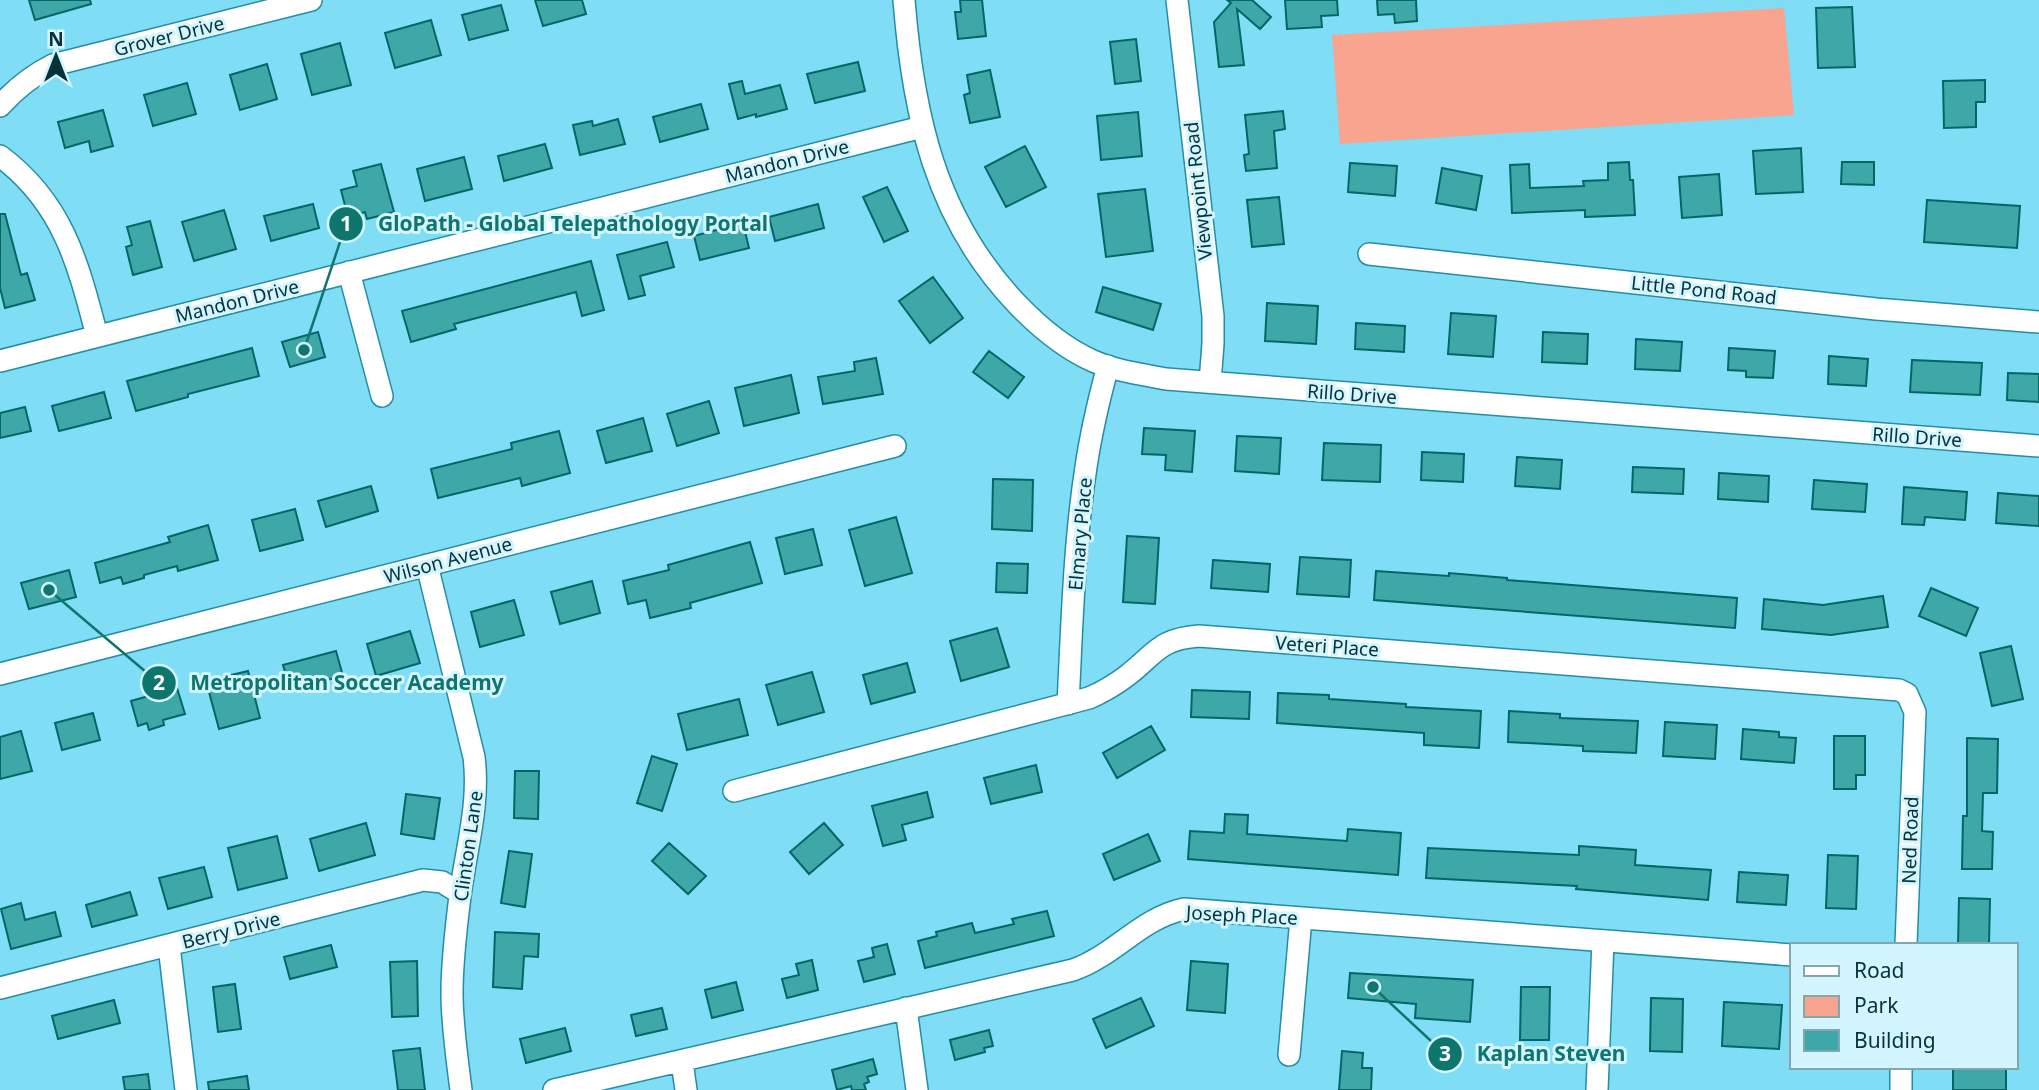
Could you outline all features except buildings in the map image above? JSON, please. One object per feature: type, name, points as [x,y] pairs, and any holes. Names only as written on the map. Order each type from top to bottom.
[{"type":"street","name":"Grover Drive","points":[[0,106],[16,88],[53,65],[311,0]]},
{"type":"street","name":"Rillo Drive","points":[[904,0],[909,63],[922,127],[946,197],[972,246],[996,282],[1032,319],[1060,342],[1093,361],[1166,379],[2039,446]]},
{"type":"street","name":"Viewpoint Road","points":[[1177,0],[1213,316],[1210,382]]},
{"type":"street","name":"Mandon Drive","points":[[0,361],[922,127]]},
{"type":"street","points":[[0,156],[36,188],[53,211],[79,266],[97,336]]},
{"type":"street","name":"Little Pond Road","points":[[1369,254],[1876,309],[2039,321]]},
{"type":"street","points":[[349,272],[382,396]]},
{"type":"street","name":"Elmary Place","points":[[1068,704],[1083,491],[1095,418],[1108,366]]},
{"type":"street","name":"Wilson Avenue","points":[[0,674],[895,446]]},
{"type":"street","name":"Clinton Lane","points":[[427,565],[477,779],[453,956],[452,996],[461,1090]]},
{"type":"street","name":"Veteri Place","points":[[734,791],[1088,698],[1110,688],[1165,643],[1182,637],[1199,636],[1899,690],[1907,694],[1913,702],[1914,735]]},
{"type":"street","name":"Ned Road","points":[[1906,943],[1914,735]]},
{"type":"street","name":"Berry Drive","points":[[0,988],[423,880],[449,885],[460,893]]},
{"type":"street","name":"Joseph Place","points":[[554,1090],[1073,970],[1096,961],[1117,948],[1147,923],[1174,911],[1196,909],[1790,954]]},
{"type":"street","points":[[1289,1055],[1301,918]]},
{"type":"street","points":[[1597,1090],[1603,941]]},
{"type":"street","points":[[169,946],[186,1090]]},
{"type":"street","points":[[906,1008],[916,1090]]},
{"type":"street","points":[[682,1062],[686,1090]]},
{"type":"street","points":[[1900,1090],[1901,1069]]},
{"type":"green space","points":[[1784,8],[1794,115],[1340,144],[1332,35]]},
{"type":"place","name":"GloPath - Global Telepathology Portal","points":[[304,350]]},
{"type":"place","name":"Metropolitan Soccer Academy","points":[[49,590]]},
{"type":"place","name":"Kaplan Steven","points":[[1373,987]]}]
